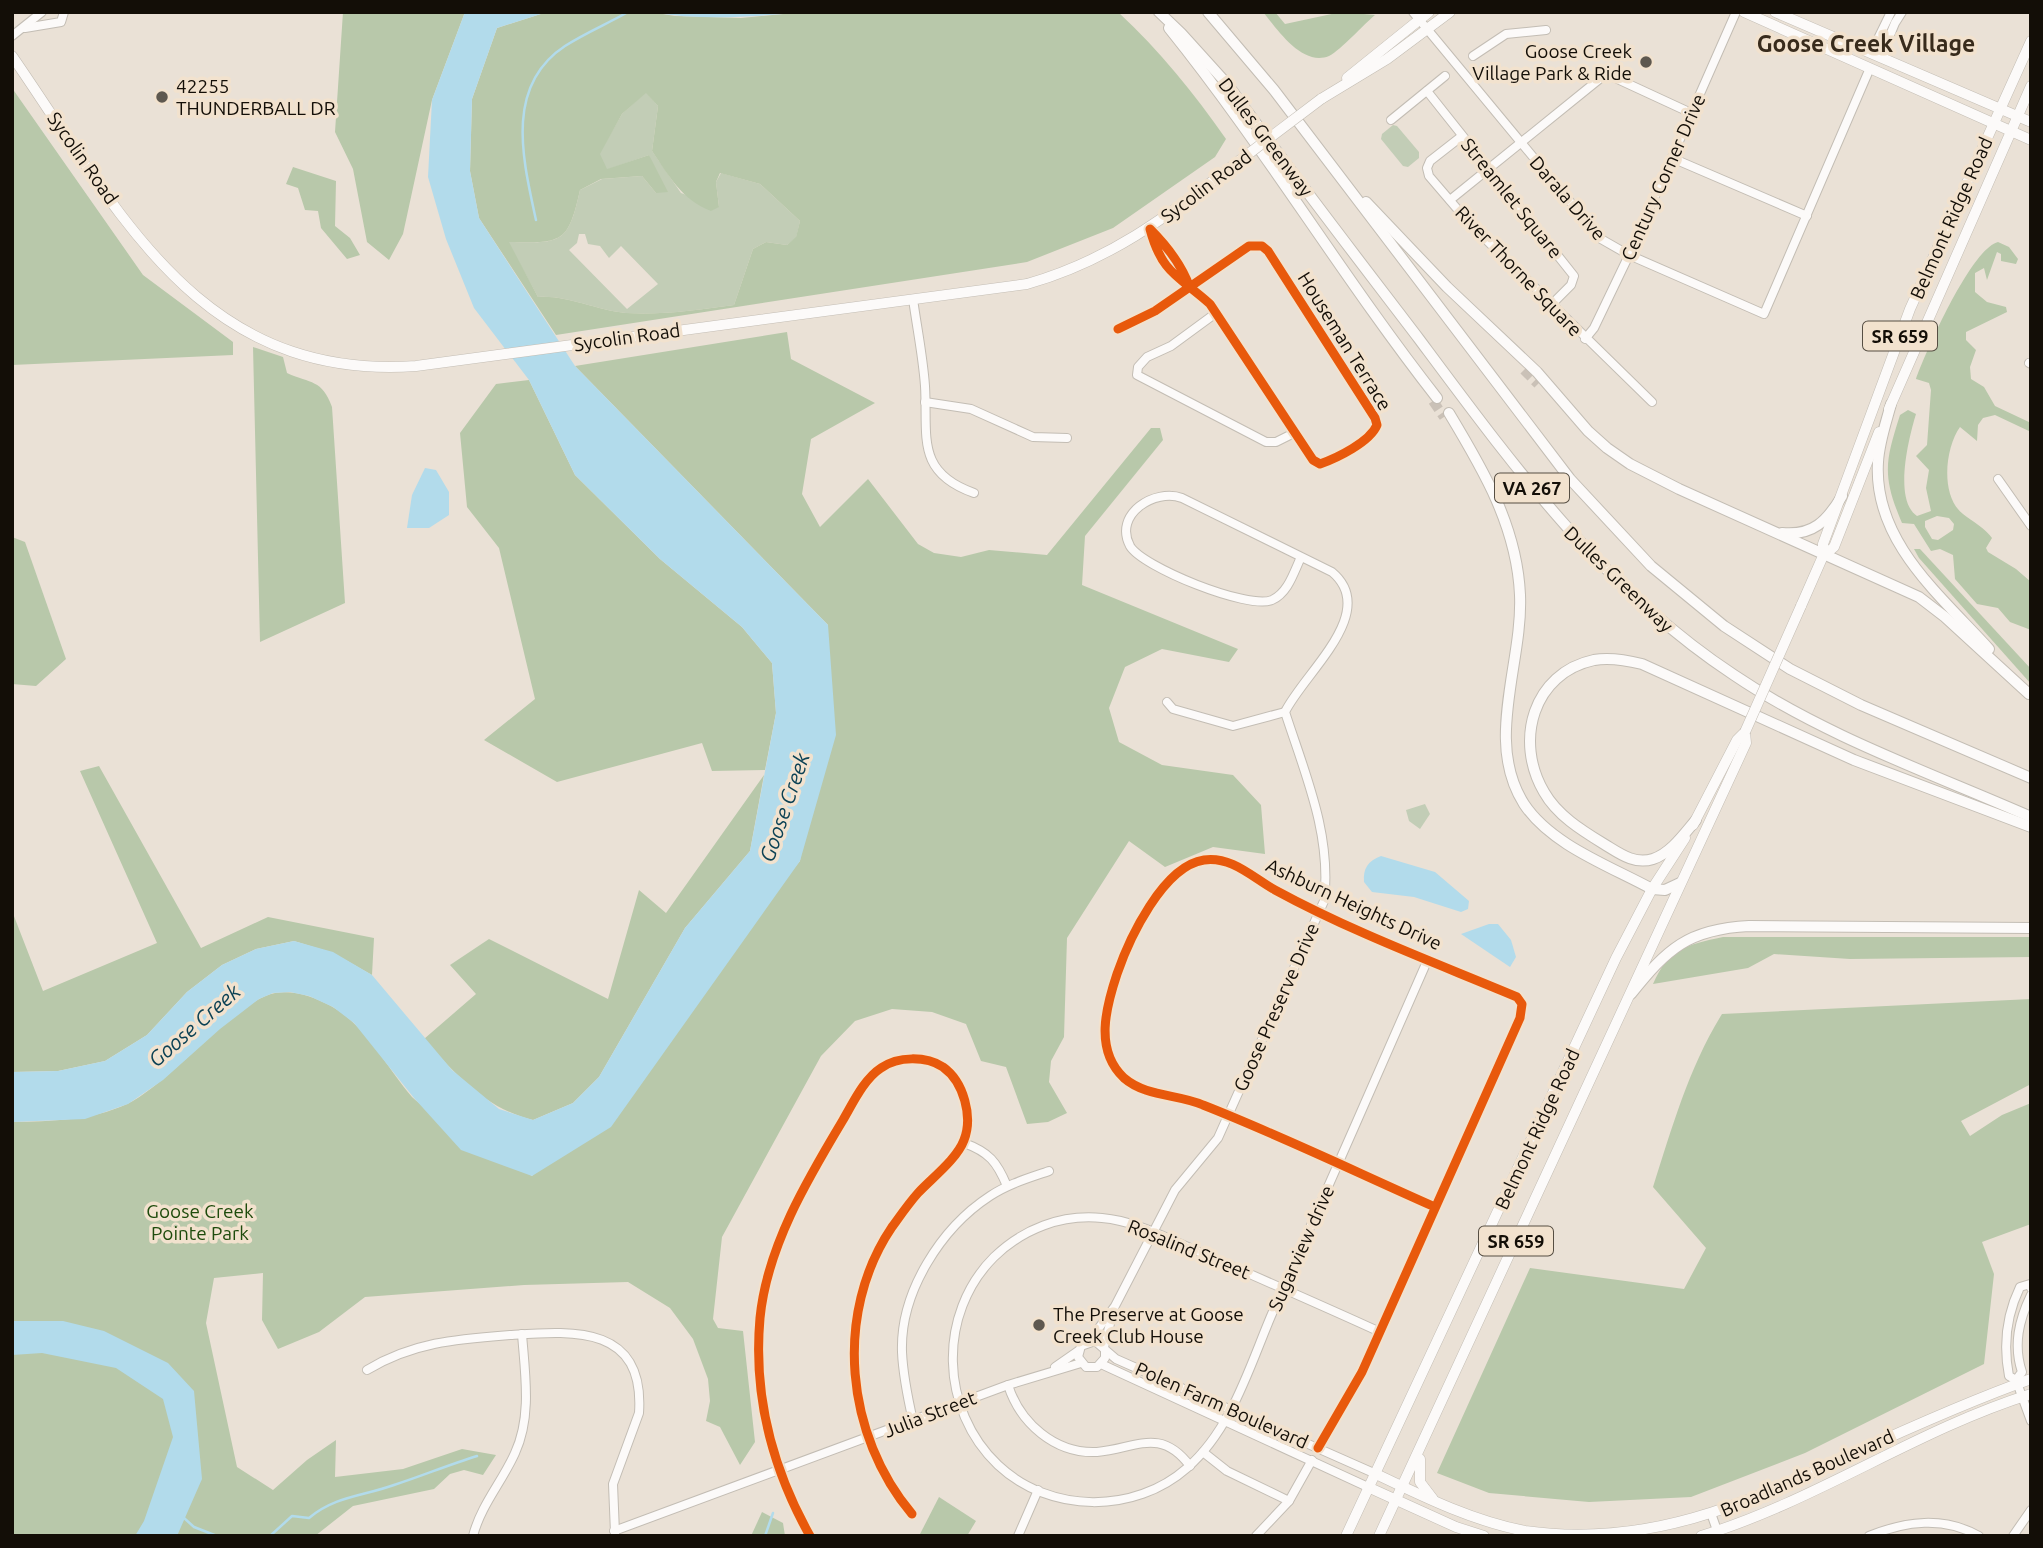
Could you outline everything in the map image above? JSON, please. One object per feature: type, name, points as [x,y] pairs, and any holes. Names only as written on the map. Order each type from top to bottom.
[{"type":"highway","points":[[1157,12],[1196,62],[1435,399]]},
{"type":"highway","name":"Dulles Greenway","points":[[1157,12],[1181,33],[1228,85],[1524,479],[1626,591],[1691,645],[1776,701],[1847,737],[2031,817]]},
{"type":"highway","name":"Dulles Greenway","points":[[1208,12],[1250,60],[1570,479],[1603,517],[1672,585],[1754,646],[1826,689],[2031,778]]},
{"type":"highway","points":[[1334,170],[1518,355],[1588,431],[1630,464],[1824,556],[1919,597],[1945,617],[2030,695]]},
{"type":"highway","points":[[1518,355],[1524,370]]},
{"type":"highway","points":[[1538,384],[1564,404]]},
{"type":"highway","points":[[1891,404],[1880,446],[1878,476],[1882,508],[1889,528],[1919,572],[2030,695]]},
{"type":"highway","points":[[1447,415],[1462,434],[1502,510],[1517,565],[1519,624],[1505,745],[1516,788],[1540,823],[1560,838],[1652,889],[1665,890],[1680,883]]},
{"type":"highway","points":[[1776,532],[1793,534],[1815,529],[1825,521],[1842,496]]},
{"type":"highway","points":[[1696,820],[1670,849],[1646,861],[1626,857],[1575,826],[1544,793],[1530,754],[1533,715],[1554,681],[1570,669],[1594,660],[1614,659],[1654,667],[1854,760],[2031,827]]},
{"type":"highway","points":[[1631,995],[1668,951],[1687,939],[1717,929],[1749,926],[2031,928]]},
{"type":"main road","name":"Sycolin Road","points":[[12,56],[152,255],[188,292],[219,316],[285,349],[352,365],[407,367],[1027,284],[1063,274],[1102,257],[1150,229],[1321,99],[1416,16],[1429,12]]},
{"type":"main road","name":"Sycolin Road","points":[[1321,99],[1387,59],[1450,12]]},
{"type":"main road","points":[[1744,12],[2031,140]]},
{"type":"main road","points":[[1775,12],[2031,122]]},
{"type":"main road","name":"Belmont Ridge Road","points":[[1824,556],[1823,544],[1910,309],[2031,41]]},
{"type":"main road","name":"Belmont Ridge Road","points":[[1346,1536],[1377,1475],[1616,958],[1652,889],[1696,820],[1737,740],[1745,732],[1824,556],[1833,547],[1891,404],[2031,86]]},
{"type":"main road","name":"Belmont Ridge Road","points":[[1380,1536],[1746,743],[1745,732]]},
{"type":"main road","name":"Broadlands Boulevard","points":[[1377,1475],[1439,1503],[1516,1528],[1577,1535],[1656,1530],[1712,1516],[1915,1425],[2017,1382],[2031,1379]]},
{"type":"main road","name":"Broadlands Boulevard","points":[[1701,1536],[1718,1533],[2026,1396]]},
{"type":"main road","points":[[1421,1450],[1420,1482],[1427,1494],[1439,1503]]},
{"type":"main road","points":[[1370,1488],[1484,1536]]},
{"type":"street","points":[[12,36],[42,12]]},
{"type":"street","points":[[25,28],[61,22],[64,12]]},
{"type":"street","name":"Century Corner Drive","points":[[1585,339],[1594,328],[1629,255],[1736,12]]},
{"type":"street","points":[[1876,55],[1891,12]]},
{"type":"street","points":[[1876,55],[1902,12]]},
{"type":"street","name":"Darala Drive","points":[[1416,16],[1594,233],[1629,255],[1764,314],[1807,216]]},
{"type":"street","points":[[1473,56],[1506,34],[1546,30]]},
{"type":"street","points":[[1672,158],[1807,216],[1870,68]]},
{"type":"street","points":[[1391,120],[1445,76]]},
{"type":"street","points":[[1450,200],[1596,80],[1606,76],[1691,113]]},
{"type":"street","name":"Streamlet Square","points":[[1426,91],[1574,276],[1572,285],[1552,304]]},
{"type":"street","name":"River Thorne Square","points":[[1462,136],[1430,161],[1427,168],[1429,176],[1471,225],[1652,402]]},
{"type":"street","name":"Houseman Terrace","points":[[1150,229],[1165,244],[1190,288],[1216,313],[1313,460],[1320,464],[1372,434],[1377,422],[1268,251],[1262,246],[1249,246],[1190,288]]},
{"type":"street","points":[[1118,329],[1155,311],[1190,288]]},
{"type":"street","points":[[912,299],[925,402],[925,439],[932,460],[952,483],[974,494]]},
{"type":"street","points":[[1216,313],[1171,346],[1147,357],[1137,369],[1143,379],[1266,442],[1276,442],[1294,433]]},
{"type":"street","points":[[925,402],[971,410],[1032,437],[1067,438]]},
{"type":"street","points":[[1998,479],[2031,526]]},
{"type":"street","points":[[1167,702],[1173,709],[1234,726],[1285,712],[1343,628],[1348,605],[1339,578],[1301,557],[1174,495],[1157,495],[1146,500],[1132,516],[1126,530],[1129,544],[1144,557],[1202,589],[1255,603],[1280,595],[1301,557]]},
{"type":"street","name":"Goose Preserve Drive","points":[[1115,1306],[1175,1190],[1218,1138],[1320,911],[1327,877],[1326,846],[1285,712]]},
{"type":"street","name":"Ashburn Heights Drive","points":[[1318,1448],[1352,1391],[1380,1332],[1435,1208],[1522,1011],[1517,997],[1320,911],[1260,882],[1244,868],[1203,860],[1184,869],[1166,885],[1145,913],[1124,953],[1110,996],[1105,1025],[1108,1052],[1116,1067],[1126,1079],[1148,1091],[1177,1096],[1228,1115],[1435,1208]]},
{"type":"street","name":"Sugarview drive","points":[[1224,1421],[1428,960]]},
{"type":"street","points":[[810,1536],[792,1505],[779,1471],[761,1401],[761,1316],[769,1271],[786,1225],[829,1143],[862,1088],[880,1068],[902,1060],[925,1059],[943,1068],[959,1084],[968,1125],[964,1143],[915,1196],[891,1230],[872,1265],[859,1304],[855,1346],[856,1388],[868,1438],[889,1488],[912,1514]]},
{"type":"street","points":[[964,1143],[984,1150],[993,1158],[1007,1186]]},
{"type":"street","points":[[913,1421],[902,1351],[908,1307],[939,1245],[960,1221],[1007,1186],[1049,1171]]},
{"type":"street","name":"Rosalind Street","points":[[1224,1421],[1203,1452],[1164,1487],[1126,1500],[1071,1502],[1038,1490],[999,1467],[984,1450],[960,1404],[951,1362],[960,1307],[977,1277],[1004,1247],[1041,1226],[1067,1219],[1103,1218],[1153,1232],[1380,1332]]},
{"type":"street","points":[[2030,1285],[2020,1287],[2007,1326],[2007,1365],[2009,1376],[2017,1382],[2026,1396],[2031,1420]]},
{"type":"street","points":[[2017,1382],[2022,1372],[2017,1352],[2019,1326],[2031,1295]]},
{"type":"street","points":[[1082,1363],[1078,1351],[1090,1340],[1115,1306]]},
{"type":"street","points":[[1101,1364],[1115,1306]]},
{"type":"street","points":[[368,1370],[405,1350],[434,1342],[522,1334],[572,1331],[597,1336],[620,1351],[634,1373],[639,1391],[639,1413],[613,1485],[615,1533]]},
{"type":"street","points":[[473,1536],[482,1509],[510,1464],[520,1437],[526,1396],[522,1334]]},
{"type":"street","name":"Polen Farm Boulevard","points":[[1090,1340],[1105,1350],[1230,1410],[1377,1475]]},
{"type":"street","name":"Julia Street","points":[[1049,1370],[1078,1351]]},
{"type":"street","name":"Polen Farm Boulevard","points":[[1082,1363],[1091,1368],[1101,1364],[1370,1488]]},
{"type":"street","name":"Julia Street","points":[[615,1533],[1049,1370],[1082,1363]]},
{"type":"street","points":[[1008,1385],[1012,1399],[1028,1422],[1046,1438],[1071,1449],[1098,1451],[1147,1441],[1178,1452],[1190,1466]]},
{"type":"street","points":[[1203,1452],[1227,1471],[1289,1501]]},
{"type":"street","points":[[1256,1536],[1289,1501],[1312,1460]]},
{"type":"street","points":[[1018,1536],[1038,1490]]},
{"type":"street","points":[[2013,1536],[2031,1510]]},
{"type":"street","points":[[1712,1516],[1718,1533]]},
{"type":"street","points":[[1869,1536],[1900,1525],[1931,1522],[1952,1525],[1979,1536]]},
{"type":"green space","points":[[343,12],[465,12],[432,100],[403,234],[389,260],[367,242],[353,169],[335,132]]},
{"type":"green space","points":[[547,12],[651,12],[675,16],[741,18],[804,12],[1118,12],[1176,73],[1226,139],[1215,157],[1113,228],[1027,262],[556,335],[479,218],[470,171],[472,99],[497,28]],"holes":[[[646,93],[658,106],[652,151],[684,194],[711,211],[719,207],[716,182],[720,173],[760,184],[800,221],[796,237],[787,245],[766,242],[753,249],[734,305],[667,313],[626,313],[560,298],[538,297],[509,242],[541,242],[560,237],[571,221],[580,190],[601,179],[642,176],[656,193],[668,192],[649,155],[607,169],[600,154],[622,114]]]},
{"type":"green space","points":[[1263,12],[1275,12],[1285,24],[1341,12],[1375,15],[1334,53],[1319,58],[1309,56],[1291,44]]},
{"type":"green space","points":[[12,88],[143,275],[233,342],[233,355],[12,365]]},
{"type":"green space","points":[[646,92],[658,106],[652,151],[681,193],[719,207],[716,182],[721,173],[760,184],[800,221],[796,238],[787,245],[766,242],[753,249],[734,305],[667,313],[626,313],[560,298],[538,297],[508,242],[540,242],[559,237],[571,221],[580,190],[602,179],[642,176],[656,193],[649,155],[606,170],[599,154],[622,114]],"holes":[[[579,234],[585,234],[588,244],[600,246],[609,258],[621,246],[658,284],[627,309],[569,250],[577,243]]]},
{"type":"green space","points":[[1393,125],[1397,126],[1419,152],[1419,158],[1408,167],[1403,166],[1381,139],[1382,134]]},
{"type":"green space","points":[[293,167],[336,181],[335,226],[350,238],[360,255],[347,259],[321,228],[318,211],[305,210],[298,188],[286,184]]},
{"type":"green space","points":[[1998,242],[2009,247],[2018,259],[2016,264],[2001,261],[2001,254],[1997,252],[1987,280],[1984,268],[1975,273],[1975,292],[1987,302],[2006,307],[2007,312],[1966,332],[1966,340],[1976,350],[1970,367],[1971,379],[1984,387],[1995,406],[2031,423],[2031,432],[1995,415],[1983,418],[1978,425],[1977,441],[1960,427],[1948,459],[1948,484],[1956,506],[1992,538],[1986,548],[1988,552],[2031,582],[2031,630],[2010,622],[1998,608],[1977,604],[1955,579],[1953,555],[1940,549],[1931,551],[1914,524],[1902,523],[1889,481],[1889,457],[1895,431],[1900,415],[1908,410],[1916,414],[1905,468],[1906,497],[1917,516],[1931,511],[1926,488],[1929,470],[1916,456],[1927,445],[1931,390],[1929,383],[1916,379],[1929,347],[1963,281],[1987,249]],"holes":[[[1937,516],[1949,518],[1954,524],[1953,530],[1938,540],[1932,539],[1925,527],[1925,521]]]},
{"type":"green space","name":"Goose Creek Pointe Park","points":[[787,332],[791,359],[875,403],[811,439],[802,494],[820,527],[868,479],[918,544],[934,553],[961,557],[989,550],[1047,555],[1151,428],[1160,428],[1163,440],[1085,536],[1082,585],[1238,649],[1229,662],[1162,649],[1125,667],[1109,708],[1119,742],[1162,765],[1233,775],[1261,805],[1265,854],[1213,847],[1165,867],[1129,841],[1067,938],[1064,1037],[1051,1061],[1049,1082],[1067,1113],[1048,1122],[1027,1124],[1006,1067],[981,1061],[966,1024],[932,1012],[892,1009],[855,1021],[821,1056],[722,1237],[713,1319],[718,1328],[743,1331],[755,1442],[740,1465],[720,1427],[706,1421],[710,1401],[708,1379],[693,1339],[670,1308],[628,1282],[524,1285],[365,1297],[319,1332],[278,1349],[262,1320],[263,1273],[214,1278],[206,1323],[237,1467],[273,1490],[307,1460],[336,1440],[335,1477],[403,1469],[462,1449],[496,1455],[483,1475],[464,1470],[450,1474],[434,1489],[353,1506],[315,1536],[12,1536],[12,1122],[85,1117],[127,1104],[163,1079],[242,1010],[275,993],[290,993],[318,1000],[344,1014],[366,1036],[412,1097],[532,1176],[800,861],[828,625],[575,366]]},
{"type":"green space","points":[[253,347],[283,357],[287,373],[320,387],[332,407],[345,603],[260,642]]},
{"type":"green space","points":[[529,380],[575,475],[660,559],[742,627],[772,663],[776,713],[765,770],[712,771],[702,743],[557,782],[484,740],[535,699],[499,548],[467,507],[460,433],[496,384]]},
{"type":"green space","points":[[12,537],[25,542],[66,659],[36,686],[12,684]]},
{"type":"green space","points":[[1914,549],[1920,549],[2031,669],[2031,684],[1919,558]]},
{"type":"green space","points":[[99,766],[201,948],[268,917],[374,938],[372,975],[333,953],[294,941],[256,949],[222,965],[187,992],[147,1035],[105,1061],[58,1071],[12,1072],[12,911],[43,991],[157,943],[80,771]]},
{"type":"green space","points":[[764,775],[750,851],[685,928],[599,1077],[573,1103],[533,1120],[516,1115],[500,1108],[472,1088],[424,1039],[476,994],[450,965],[489,939],[608,999],[639,890],[666,913]]},
{"type":"green space","points":[[1425,804],[1430,814],[1420,829],[1409,821],[1406,810]]},
{"type":"green space","points":[[1723,937],[2031,937],[2031,957],[1850,959],[1774,954],[1748,968],[1653,984],[1672,955],[1689,946]]},
{"type":"green space","points":[[2031,999],[2031,1084],[1961,1121],[1970,1136],[2002,1115],[2031,1103],[2031,1224],[1982,1242],[1994,1274],[1984,1364],[1805,1453],[1691,1497],[1589,1502],[1489,1493],[1437,1473],[1530,1268],[1684,1289],[1706,1248],[1653,1187],[1691,1076],[1722,1014]]},
{"type":"green space","points":[[939,1497],[976,1521],[967,1536],[919,1536]]},
{"type":"green space","points":[[762,1512],[783,1523],[785,1536],[751,1536]]},
{"type":"water","name":"Goose Creek","points":[[465,12],[547,12],[497,28],[472,99],[470,171],[479,218],[575,366],[828,625],[836,735],[800,861],[611,1127],[532,1176],[461,1150],[414,1098],[354,1023],[333,1007],[309,996],[290,992],[273,993],[259,999],[220,1029],[163,1080],[128,1104],[85,1119],[12,1122],[12,1072],[58,1071],[105,1061],[147,1035],[187,992],[222,965],[256,949],[294,941],[333,952],[372,975],[452,1070],[499,1109],[533,1120],[573,1103],[599,1077],[685,928],[750,851],[776,713],[772,663],[742,627],[660,559],[575,475],[529,380],[474,308],[446,239],[428,177],[432,100]]},
{"type":"water","points":[[651,12],[804,12],[708,17]]},
{"type":"water","points":[[425,468],[436,470],[449,492],[449,515],[429,528],[407,528],[412,495]]},
{"type":"water","points":[[1381,856],[1435,872],[1469,901],[1468,909],[1461,912],[1414,897],[1372,892],[1364,882],[1364,873],[1373,860]]},
{"type":"water","points":[[1489,924],[1498,924],[1511,940],[1516,957],[1510,967],[1461,934]]},
{"type":"water","points":[[12,1321],[63,1321],[104,1331],[168,1363],[194,1391],[202,1479],[177,1536],[135,1536],[144,1521],[173,1437],[163,1399],[116,1368],[42,1353],[12,1355]]},
{"type":"waterway","points":[[536,220],[523,149],[526,103],[533,82],[546,62],[565,46],[628,12]]},
{"type":"waterway","points":[[270,1536],[292,1516],[309,1518],[339,1501],[383,1489],[477,1456]]},
{"type":"waterway","points":[[765,1536],[773,1513]]},
{"type":"waterway","points":[[184,1518],[194,1527],[217,1536]]},
{"type":"tunnel","points":[[1524,370],[1538,384]]},
{"type":"tunnel","points":[[1433,401],[1444,417]]},
{"type":"cycle path","points":[[1118,329],[1155,311],[1249,246],[1262,246],[1268,251],[1375,418],[1377,425],[1373,431],[1352,449],[1335,458],[1320,464],[1313,460],[1210,304],[1199,295],[1189,287],[1173,273],[1166,265],[1150,229],[1173,256],[1183,271],[1187,280],[1190,288]]},
{"type":"cycle path","points":[[1318,1448],[1362,1372],[1520,1018],[1522,1004],[1517,997],[1334,920],[1224,861],[1204,860],[1189,865],[1175,875],[1162,889],[1139,924],[1113,987],[1105,1028],[1109,1055],[1115,1067],[1124,1078],[1142,1089],[1193,1101],[1435,1207]]},
{"type":"cycle path","points":[[810,1536],[785,1484],[768,1431],[759,1347],[764,1292],[780,1240],[791,1215],[859,1092],[869,1078],[888,1064],[920,1059],[943,1067],[956,1082],[965,1101],[967,1131],[956,1154],[908,1205],[873,1261],[861,1298],[855,1335],[855,1374],[861,1412],[873,1448],[890,1483],[912,1514]]},
{"type":"place","name":"Goose Creek Village Park & Ride","points":[[1646,62]]},
{"type":"place","name":"42255 THUNDERBALL DR","points":[[162,97]]},
{"type":"place","name":"The Preserve at Goose Creek Club House","points":[[1039,1325]]},
{"type":"district","name":"Goose Creek Village","points":[[1866,43]]}]
